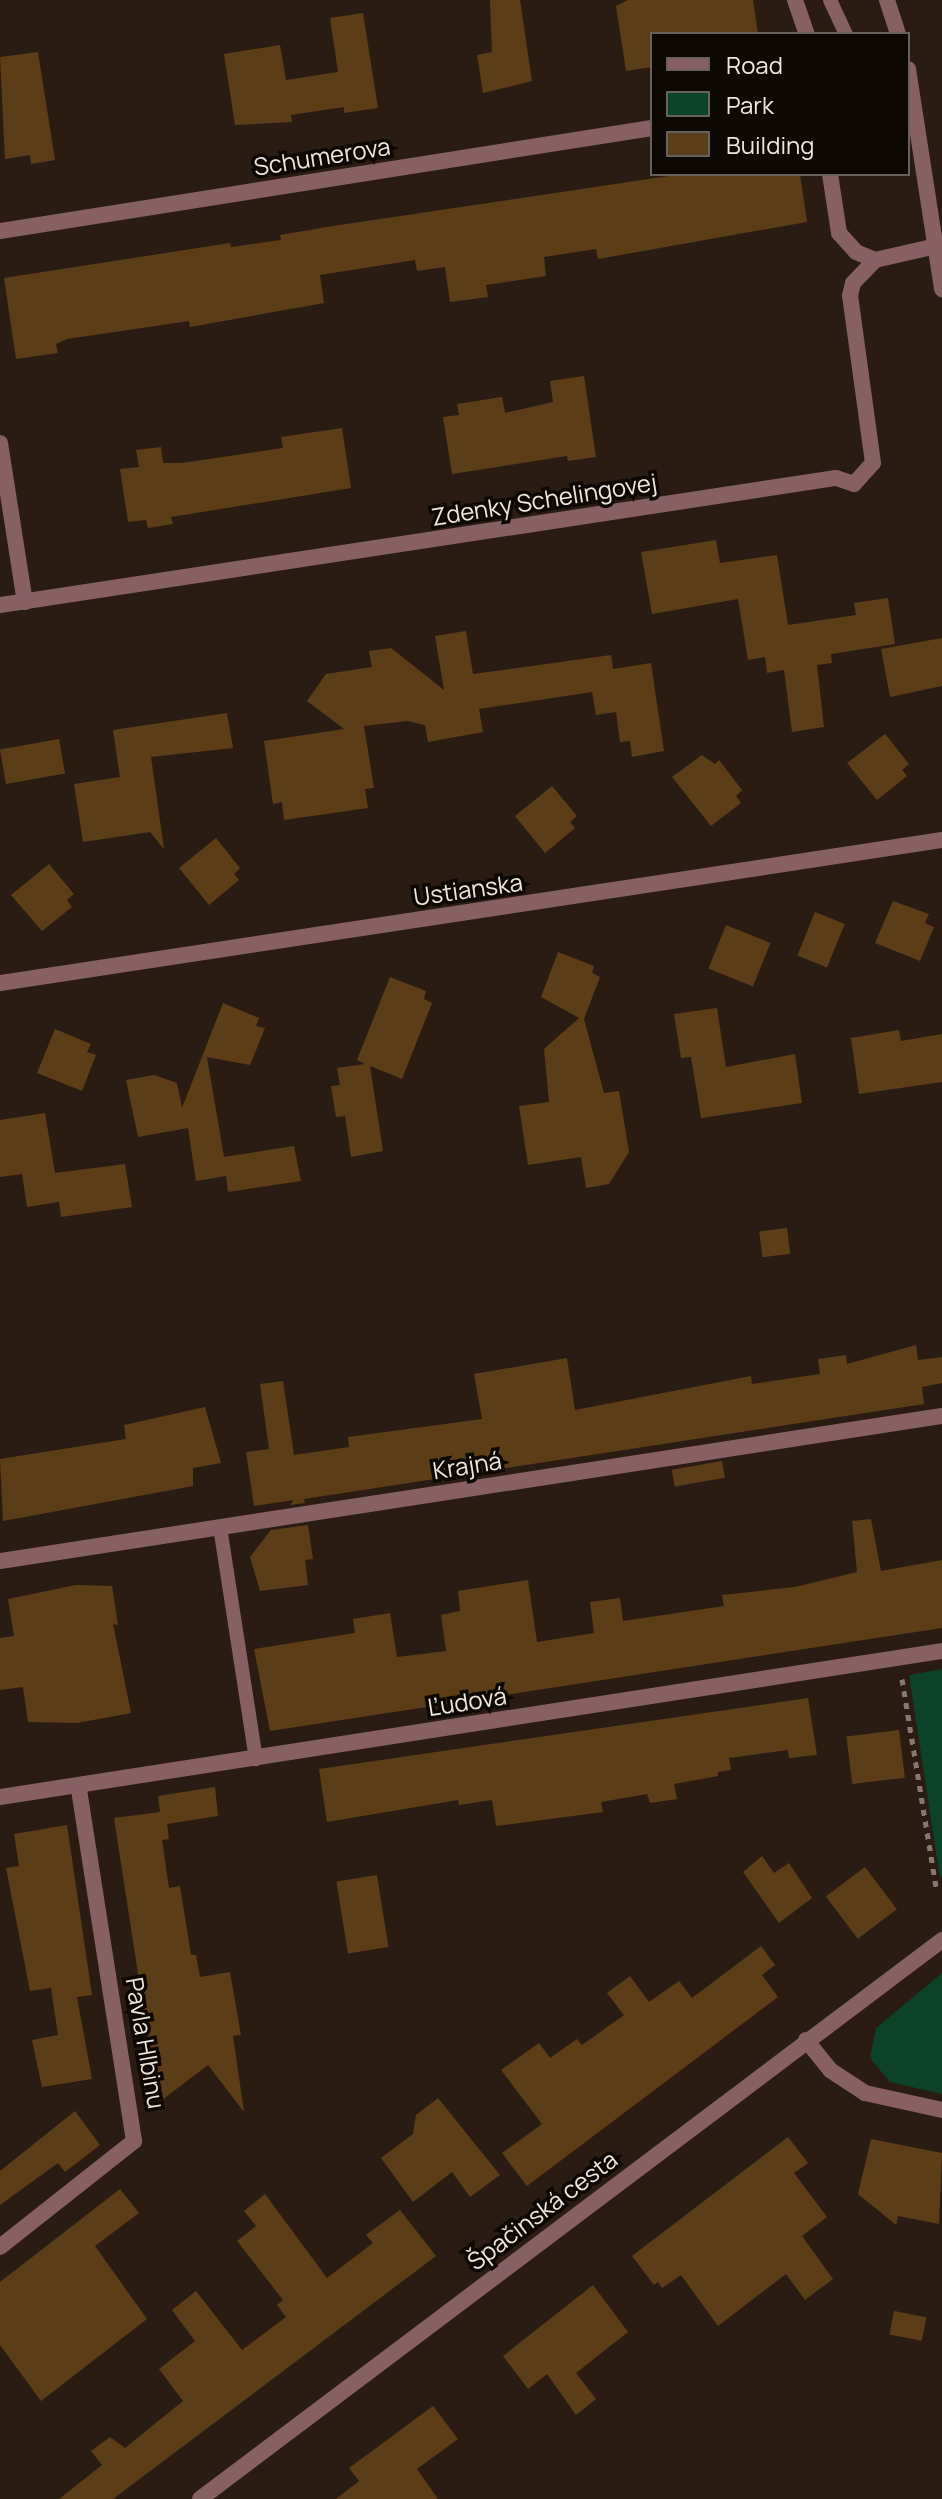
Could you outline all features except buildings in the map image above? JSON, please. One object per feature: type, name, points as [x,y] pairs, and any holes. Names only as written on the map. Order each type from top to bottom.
[{"type":"street","points":[[795,0],[806,32]]},
{"type":"street","points":[[887,0],[897,32]]},
{"type":"street","points":[[910,82],[942,289]]},
{"type":"street","name":"Schumerova","points":[[0,231],[650,128]]},
{"type":"street","points":[[830,176],[839,233],[856,252],[875,260],[936,246]]},
{"type":"street","name":"Zdenky Schelingovej","points":[[0,605],[836,478],[854,484],[873,463],[850,296],[853,283],[875,260]]},
{"type":"street","points":[[0,443],[25,602]]},
{"type":"street","name":"Ustianska","points":[[0,983],[942,840]]},
{"type":"street","name":"Krajná","points":[[0,1561],[942,1416]]},
{"type":"street","name":"Ľudová","points":[[0,1797],[942,1651]]},
{"type":"street","name":"Pavla Hlbinu","points":[[0,2247],[134,2141],[78,1785]]},
{"type":"street","name":"Špačinská cesta","points":[[913,1959],[942,1933]]},
{"type":"street","name":"Špačinská cesta","points":[[200,2499],[942,1940]]},
{"type":"street","points":[[806,2040],[830,2070],[865,2093],[942,2110]]},
{"type":"lane","points":[[830,0],[845,32]]},
{"type":"lane","points":[[220,1527],[256,1759]]},
{"type":"path","points":[[901,1675],[936,1887]]},
{"type":"green space","points":[[942,1669],[942,1876],[940,1878],[909,1675]]},
{"type":"green space","points":[[942,1973],[942,2094],[890,2082],[870,2058],[876,2028]]}]
